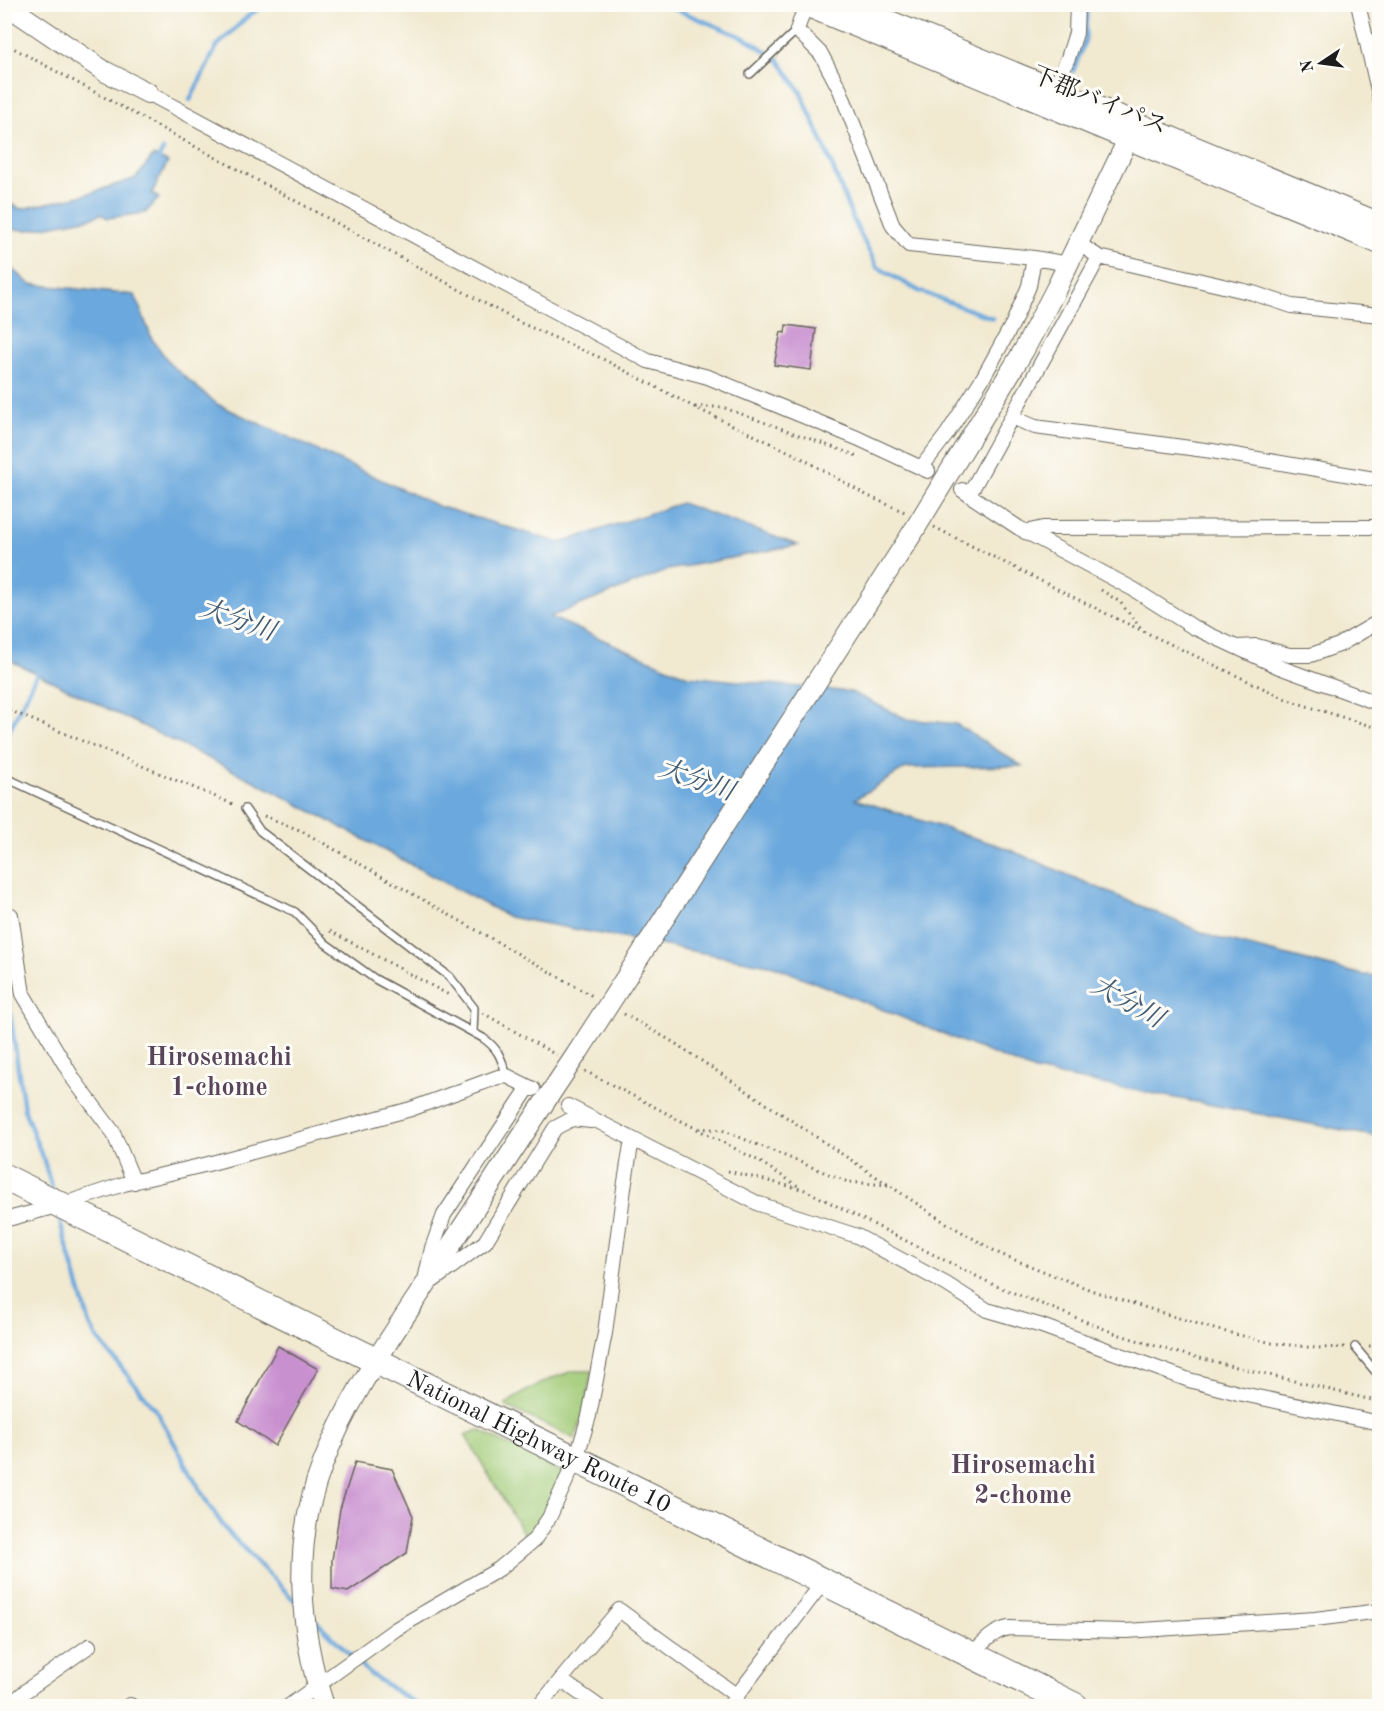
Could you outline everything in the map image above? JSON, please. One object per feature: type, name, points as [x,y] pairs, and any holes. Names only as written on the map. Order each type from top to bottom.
[{"type":"highway","name":"National Highway Route 10","points":[[4,1177],[54,1204],[576,1458],[1075,1707]]},
{"type":"street","points":[[4,4],[104,70],[648,361],[708,377],[857,438],[924,470],[984,376],[1013,322],[1029,286],[1034,258]]},
{"type":"street","points":[[849,4],[1050,97],[1132,131],[1380,223]]},
{"type":"street","points":[[1050,97],[1068,58],[1076,33],[1077,4]]},
{"type":"street","points":[[1358,4],[1380,99]]},
{"type":"street","points":[[804,5],[794,33],[821,54],[840,90],[892,225],[909,245],[1034,258],[1069,264]]},
{"type":"street","name":"下郡バイパス","points":[[804,5],[1050,97]]},
{"type":"street","points":[[324,1707],[310,1658],[304,1618],[302,1596],[306,1532],[321,1468],[342,1421],[377,1361],[917,526],[1024,350],[1079,244],[1132,131]]},
{"type":"street","name":"下郡バイパス","points":[[1132,131],[1380,244]]},
{"type":"street","points":[[1079,244],[1099,256],[1253,293],[1292,306],[1380,315]]},
{"type":"street","points":[[1099,256],[1012,417],[965,493],[1025,532],[1132,589],[1180,620],[1234,648],[1314,681],[1380,704]]},
{"type":"street","points":[[1012,417],[1035,427],[1212,452],[1380,480]]},
{"type":"street","points":[[1025,532],[1043,528],[1380,527]]},
{"type":"street","points":[[1234,648],[1257,646],[1289,655],[1311,655],[1339,645],[1380,621]]},
{"type":"street","points":[[10,915],[23,994],[74,1080],[113,1132],[134,1182]]},
{"type":"street","points":[[4,1221],[54,1204],[134,1182],[402,1112],[498,1077],[507,1076],[531,1088],[444,1215],[432,1248],[424,1288]]},
{"type":"street","points":[[568,1106],[759,1204],[856,1236],[946,1284],[987,1310],[1042,1326],[1189,1380],[1238,1393],[1380,1423]]},
{"type":"street","points":[[424,1288],[485,1242],[555,1128],[572,1119],[599,1123]]},
{"type":"street","points":[[289,1707],[362,1652],[416,1617],[499,1569],[526,1548],[549,1518],[576,1458],[589,1416],[603,1343],[632,1139]]},
{"type":"street","points":[[539,1707],[619,1610],[733,1701],[824,1581]]},
{"type":"street","points":[[971,1655],[992,1634],[1009,1628],[1126,1632],[1315,1619],[1380,1611]]},
{"type":"street","points":[[8,1707],[27,1690],[89,1646]]},
{"type":"street","points":[[561,1680],[598,1707]]},
{"type":"lane","points":[[750,74],[794,33]]},
{"type":"lane","points":[[4,777],[295,912],[325,943],[366,973],[494,1046],[507,1076]]},
{"type":"lane","points":[[245,809],[260,831],[450,977],[474,1008],[473,1032]]},
{"type":"lane","points":[[1355,1347],[1375,1371],[1380,1373]]},
{"type":"path","points":[[4,43],[521,323],[601,358],[694,407],[796,455],[917,526],[1288,700],[1380,729]]},
{"type":"path","points":[[694,407],[722,407],[868,459]]},
{"type":"path","points":[[1094,585],[1120,602],[1144,632]]},
{"type":"path","points":[[6,709],[302,831],[601,1001]]},
{"type":"path","points":[[327,929],[474,1008],[574,1058],[757,1160],[805,1190],[994,1285],[1107,1330],[1175,1352],[1380,1402]]},
{"type":"path","points":[[621,1012],[673,1042],[970,1238],[1000,1254],[1096,1292],[1214,1329],[1272,1343],[1316,1348],[1380,1346]]},
{"type":"path","points":[[696,1127],[722,1130],[848,1182],[890,1186]]},
{"type":"path","points":[[727,1171],[805,1190]]},
{"type":"green space","points":[[573,1371],[592,1371],[584,1412],[575,1439],[506,1406],[530,1389]]},
{"type":"green space","points":[[479,1430],[565,1474],[565,1478],[535,1528],[526,1538],[465,1435]]},
{"type":"water","points":[[153,156],[168,162],[152,193],[159,198],[145,213],[108,218],[100,214],[91,218],[28,230],[5,229],[5,201],[21,209],[84,195],[136,178]]},
{"type":"water","name":"大分川","points":[[4,261],[30,284],[135,295],[152,339],[171,365],[217,404],[438,506],[560,543],[681,503],[798,545],[668,570],[550,617],[688,676],[851,692],[907,719],[956,724],[1022,766],[906,768],[855,799],[1003,847],[1213,937],[1363,975],[1379,976],[1379,1137],[1035,1071],[774,966],[509,917],[262,785],[5,658]]},
{"type":"building","points":[[786,325],[816,329],[811,370],[774,365],[781,332],[785,333]]},
{"type":"building","points":[[278,1346],[318,1369],[275,1446],[238,1421]]},
{"type":"building","points":[[355,1462],[392,1469],[413,1516],[407,1553],[348,1592],[332,1589],[332,1560],[340,1509]]},
{"type":"waterway","points":[[190,100],[217,46],[248,16],[266,4]]},
{"type":"waterway","points":[[663,4],[747,39],[778,59],[800,91],[852,217],[877,267],[919,291],[992,318]]},
{"type":"waterway","points":[[1073,71],[1085,40],[1087,4]]},
{"type":"waterway","points":[[156,163],[163,150]]},
{"type":"waterway","points":[[4,741],[37,674]]},
{"type":"waterway","points":[[4,972],[24,1109],[52,1189]]},
{"type":"waterway","points":[[58,1215],[90,1325],[97,1338],[156,1410],[208,1504],[227,1531],[296,1602]]},
{"type":"waterway","points":[[311,1616],[370,1674],[419,1706]]},
{"type":"district","name":"Hirosemachi 1-chome","points":[[219,1071]]},
{"type":"district","name":"Hirosemachi 2-chome","points":[[1023,1479]]}]
